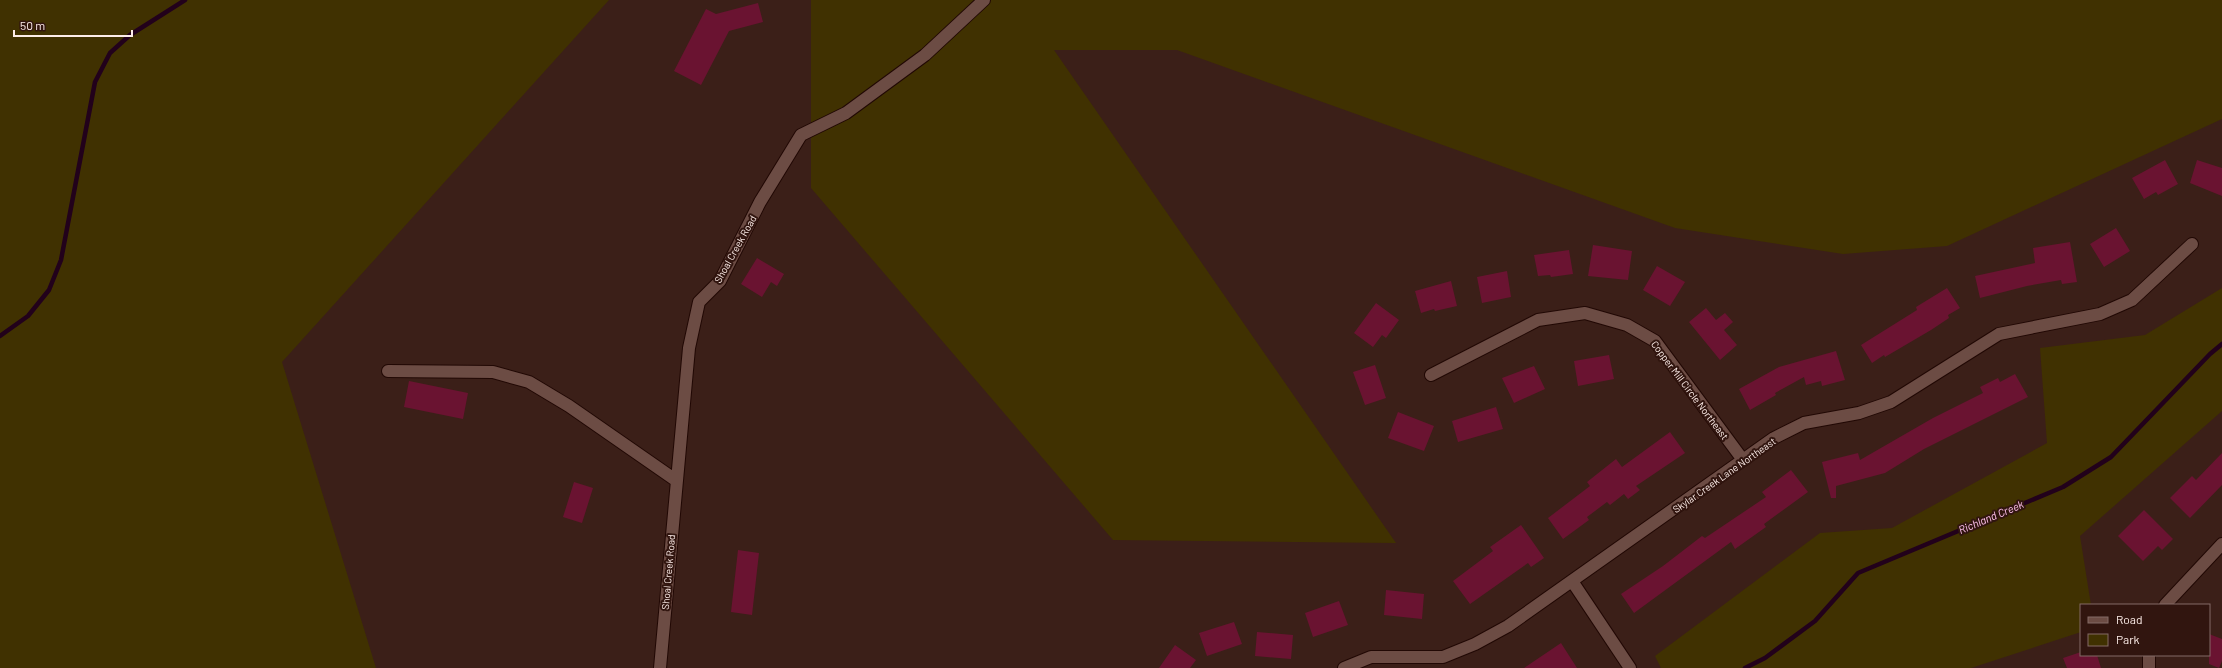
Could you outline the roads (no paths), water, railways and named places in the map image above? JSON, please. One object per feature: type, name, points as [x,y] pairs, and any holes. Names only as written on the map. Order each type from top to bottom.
[{"type":"street","name":"Shoal Creek Road","points":[[660,668],[689,348],[699,302],[720,281],[760,202],[801,135],[846,113],[925,55],[984,0]]},
{"type":"street","name":"Skylar Creek Lane Northeast","points":[[1344,668],[1371,657],[1443,657],[1474,644],[1508,626],[1774,438],[1804,423],[1859,413],[1891,402],[1999,334],[2100,314],[2132,300],[2192,244]]},
{"type":"street","name":"Copper Mill Circle Northeast","points":[[1431,375],[1538,320],[1585,313],[1627,324],[1655,341],[1743,460]]},
{"type":"street","points":[[388,371],[493,372],[529,382],[570,406],[677,480]]},
{"type":"street","points":[[2166,604],[2222,544]]},
{"type":"street","points":[[1572,581],[1630,668]]},
{"type":"street","points":[[2149,656],[2149,668]]},
{"type":"waterway","points":[[0,336],[28,316],[49,290],[61,260],[95,82],[110,53],[130,35],[185,0]]},
{"type":"waterway","name":"Richland Creek","points":[[1745,668],[1765,658],[1815,621],[1858,573],[2063,487],[2111,457],[2210,354],[2222,344]]}]
